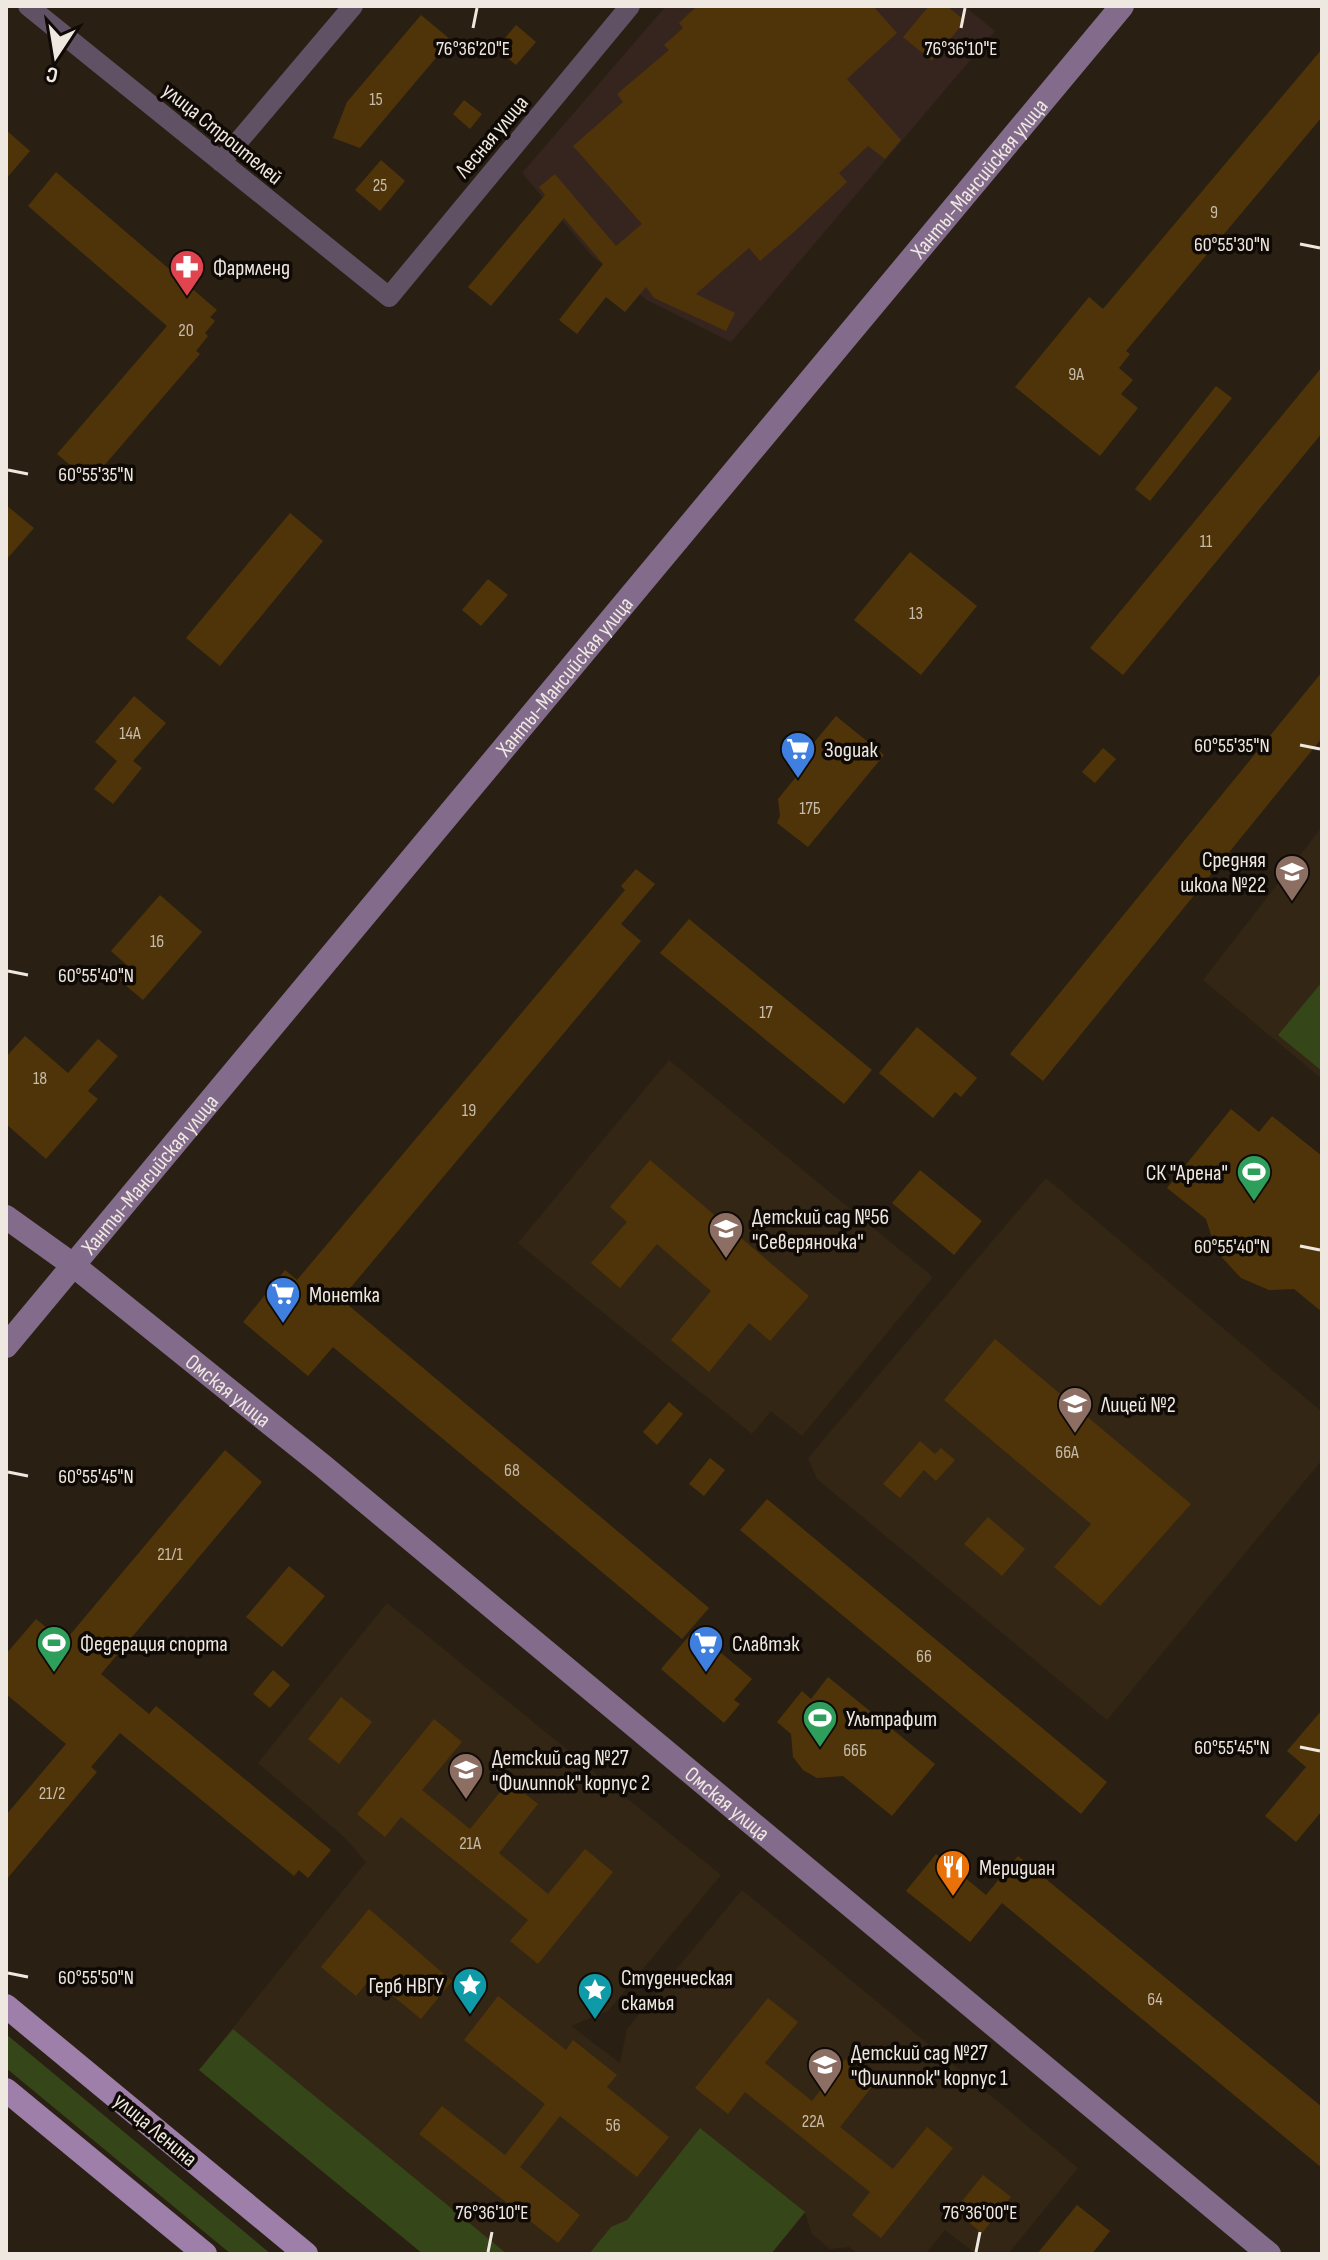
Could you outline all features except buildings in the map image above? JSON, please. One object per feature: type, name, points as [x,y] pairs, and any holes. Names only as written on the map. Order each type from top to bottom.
[{"type":"main road","name":"Ханты-Мансийская улица","points":[[6,1346],[1122,6]]},
{"type":"main road","name":"Омская улица","points":[[6,1217],[73,1265],[323,1466],[1269,2254]]},
{"type":"main road","name":"улица Ленина","points":[[6,2006],[306,2254]]},
{"type":"main road","points":[[6,2090],[205,2254]]},
{"type":"street","name":"улица Строителей","points":[[28,6],[389,297]]},
{"type":"street","points":[[221,162],[353,6]]},
{"type":"street","name":"Лесная улица","points":[[389,297],[630,6]]},
{"type":"shaded area","points":[[666,6],[964,6],[995,31],[731,342],[647,300],[593,257],[522,173]]},
{"type":"shaded area","name":"Средняя школа №22","points":[[1322,827],[1322,1079],[1203,980]]},
{"type":"shaded area","name":"Детский сад №56 \"Северяночка\"","points":[[669,1060],[933,1277],[802,1436],[771,1411],[752,1434],[518,1243]]},
{"type":"shaded area","name":"Лицей №2","points":[[1046,1178],[1322,1412],[1322,1460],[1107,1720],[817,1479],[808,1458]]},
{"type":"shaded area","points":[[387,1603],[721,1875],[608,2011],[571,2026],[620,2063],[627,2029],[742,1890],[1078,2168],[1008,2254],[976,2254],[945,2230],[925,2254],[858,2254],[849,2247],[830,2249],[812,2234],[805,2213],[771,2254],[423,2254],[199,2070],[366,1862],[345,1838],[258,1763]]},
{"type":"green space","points":[[1322,982],[1322,1071],[1278,1035]]},
{"type":"green space","points":[[233,2029],[507,2254],[423,2254],[199,2070]]},
{"type":"green space","points":[[6,2034],[271,2254],[231,2254],[6,2068]]},
{"type":"green space","points":[[700,2128],[805,2212],[771,2254],[589,2254],[611,2227],[627,2220]]},
{"type":"place","name":"Фармленд","points":[[187,298]]},
{"type":"place","name":"Зодиак","points":[[798,780]]},
{"type":"place","name":"Средняя школа №22","points":[[1292,903]]},
{"type":"place","name":"СК \"Арена\"","points":[[1254,1203]]},
{"type":"place","name":"Детский сад №56 \"Северяночка\"","points":[[726,1260]]},
{"type":"place","name":"Монетка","points":[[283,1325]]},
{"type":"place","name":"Лицей №2","points":[[1075,1435]]},
{"type":"place","name":"Федерация спорта","points":[[54,1674]]},
{"type":"place","name":"Славтэк","points":[[706,1674]]},
{"type":"place","name":"Ультрафит","points":[[820,1749]]},
{"type":"place","name":"Детский сад №27 \"Филиппок\" корпус 2","points":[[466,1801]]},
{"type":"place","name":"Меридиан","points":[[953,1898]]},
{"type":"place","name":"Герб НВГУ","points":[[470,2016]]},
{"type":"place","name":"Студенческая скамья","points":[[595,2021]]},
{"type":"place","name":"Детский сад №27 \"Филиппок\" корпус 1","points":[[825,2096]]}]
